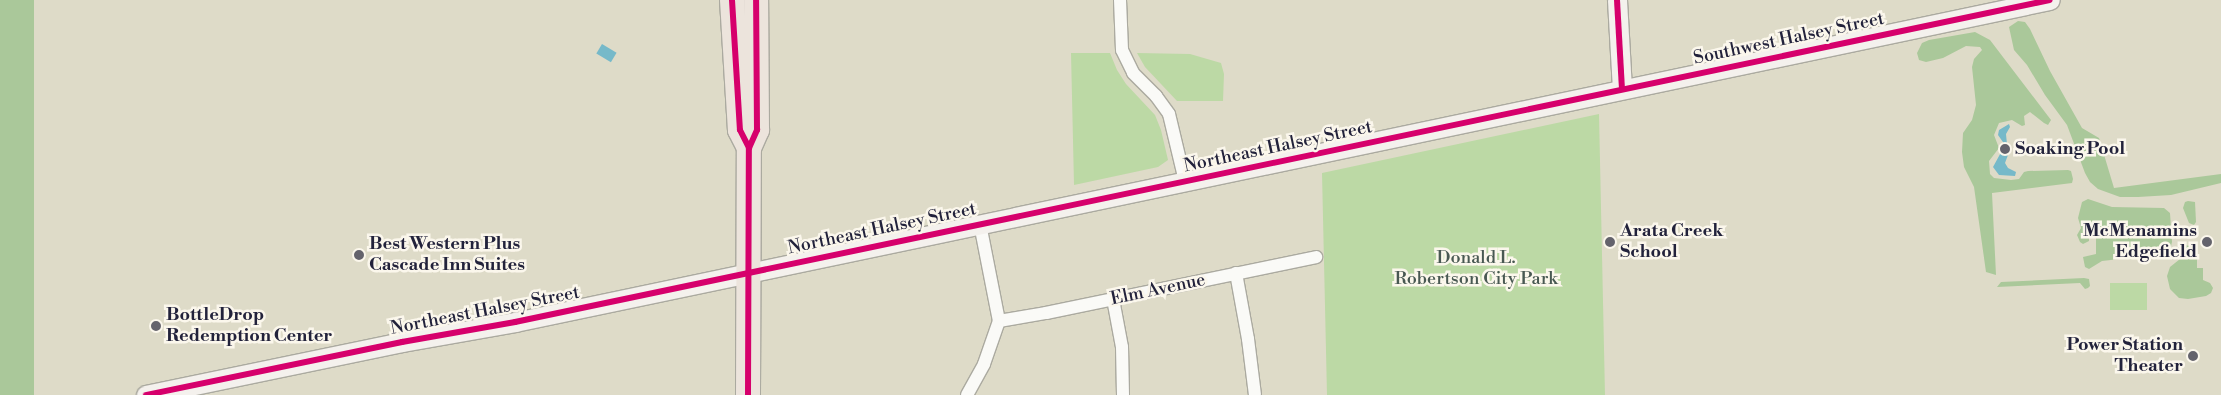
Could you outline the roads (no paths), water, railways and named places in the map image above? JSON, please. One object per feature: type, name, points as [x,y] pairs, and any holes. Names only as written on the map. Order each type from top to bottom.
[{"type":"highway","points":[[732,0],[740,130],[749,148]]},
{"type":"highway","points":[[748,395],[750,272],[749,148],[757,130],[756,0]]},
{"type":"street","points":[[1120,0],[1122,50],[1133,73],[1160,100],[1169,114],[1185,181]]},
{"type":"street","points":[[1617,0],[1622,89]]},
{"type":"street","name":"Southwest Halsey Street","points":[[1622,89],[2050,0]]},
{"type":"street","name":"Northeast Halsey Street","points":[[146,395],[402,342],[515,322],[1622,89]]},
{"type":"street","points":[[967,395],[984,364],[999,321],[980,224]]},
{"type":"street","name":"Elm Avenue","points":[[999,321],[1316,257]]},
{"type":"street","points":[[1236,273],[1255,395]]},
{"type":"street","points":[[1114,299],[1122,347],[1123,395]]},
{"type":"water","points":[[602,44],[617,53],[611,62],[596,53]]},
{"type":"water","name":"Soaking Pool","points":[[2009,124],[2010,127],[2006,134],[2008,155],[2005,163],[2008,168],[2016,172],[2015,176],[1999,175],[1993,167],[2005,145],[1998,135],[1999,130]]},
{"type":"place","name":"Soaking Pool","points":[[2005,149]]},
{"type":"place","name":"Arata Creek School","points":[[1610,242]]},
{"type":"place","name":"McMenamins Edgefield","points":[[2207,242]]},
{"type":"place","name":"Best Western Plus Cascade Inn Suites","points":[[359,255]]},
{"type":"place","name":"BottleDrop Redemption Center","points":[[156,326]]},
{"type":"place","name":"Power Station Theater","points":[[2193,356]]},
{"type":"park label","name":"Donald L. Robertson City Park","points":[[1476,269]]}]
